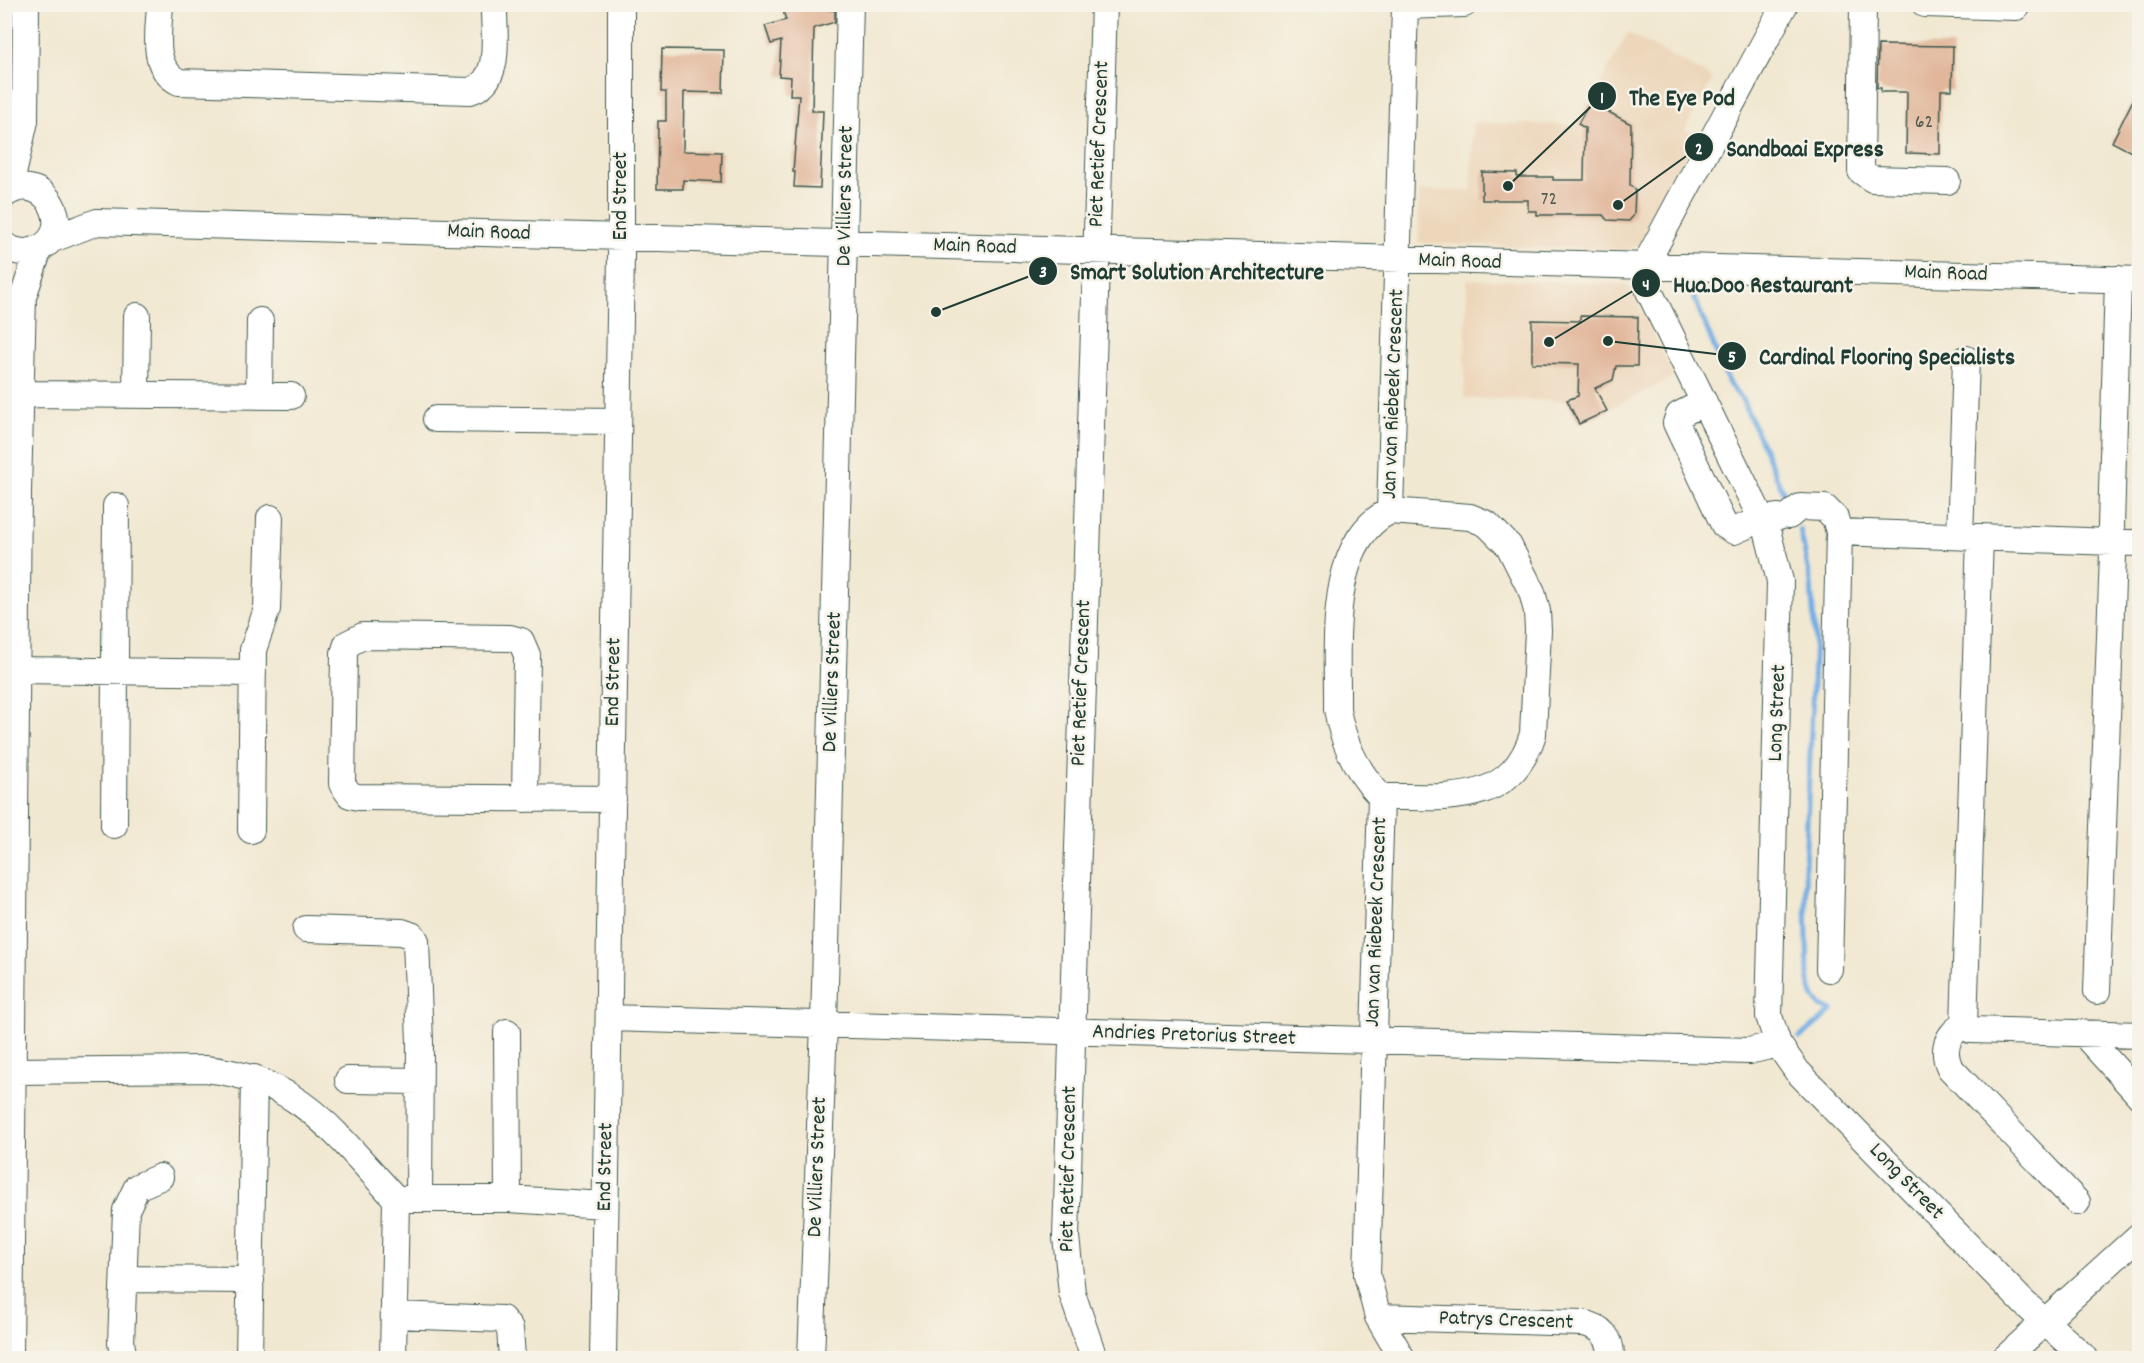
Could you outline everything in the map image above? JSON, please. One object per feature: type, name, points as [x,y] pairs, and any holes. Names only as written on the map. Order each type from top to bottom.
[{"type":"street","points":[[7,193],[25,121],[26,4]]},
{"type":"street","points":[[160,4],[160,60],[166,73],[179,82],[470,91],[485,84],[493,67],[494,4]]},
{"type":"street","name":"End Street","points":[[603,1359],[613,800],[621,4]]},
{"type":"street","name":"De Villiers Street","points":[[811,1359],[824,1024],[850,4]]},
{"type":"street","name":"Piet Retief Crescent","points":[[1094,1359],[1072,1293],[1066,1237],[1104,4]]},
{"type":"street","points":[[1404,5],[1464,4]]},
{"type":"street","points":[[1644,267],[1785,4]]},
{"type":"street","points":[[1863,4],[1861,171],[1872,179],[1947,181]]},
{"type":"street","points":[[1925,4],[2016,7]]},
{"type":"street","name":"Jan van Riebeek Crescent","points":[[1402,1359],[1378,1317],[1367,1275],[1381,797],[1351,757],[1337,709],[1339,599],[1349,561],[1367,528],[1390,511],[1404,5]]},
{"type":"street","points":[[23,297],[57,219],[48,199],[25,121]]},
{"type":"street","name":"Main Road","points":[[7,193],[26,188],[97,222],[2129,280]]},
{"type":"street","name":"Main Road","points":[[45,244],[97,222]]},
{"type":"street","points":[[5,246],[22,252],[45,244]]},
{"type":"street","points":[[5,246],[23,297],[21,394],[11,491],[17,670],[8,1331],[10,1359]]},
{"type":"street","name":"Long Street","points":[[1644,267],[1649,291],[1761,519],[1777,560],[1781,591],[1768,1002],[1769,1016],[1778,1044],[1797,1071],[2045,1322],[2073,1354]]},
{"type":"street","points":[[2097,991],[2112,542],[2129,280]]},
{"type":"street","points":[[136,395],[137,316]]},
{"type":"street","points":[[259,396],[260,321]]},
{"type":"street","points":[[1964,1025],[1970,536],[1966,359]]},
{"type":"street","points":[[21,394],[291,396]]},
{"type":"street","points":[[1704,402],[1678,416],[1676,423],[1724,525],[1734,531],[1761,519],[1789,516],[1801,524],[1838,528],[2139,543]]},
{"type":"street","points":[[436,419],[618,421]]},
{"type":"street","points":[[114,825],[116,506]]},
{"type":"street","points":[[1381,797],[1475,794],[1497,786],[1514,771],[1523,760],[1533,734],[1538,630],[1532,592],[1516,557],[1494,530],[1479,520],[1459,514],[1390,511]]},
{"type":"street","points":[[251,830],[253,650],[267,609],[270,518]]},
{"type":"street","points":[[1829,969],[1838,528]]},
{"type":"street","points":[[525,799],[527,655],[521,642],[510,638],[363,636],[347,644],[344,653],[342,779],[346,793],[358,797],[525,799],[613,800]]},
{"type":"street","points":[[17,670],[253,673]]},
{"type":"street","points":[[306,929],[402,932],[413,936],[418,947],[419,1081],[394,1315],[393,1359]]},
{"type":"street","name":"Andries Pretorius Street","points":[[609,1018],[1749,1052],[1778,1044]]},
{"type":"street","points":[[1964,1025],[1971,1030],[2139,1035]]},
{"type":"street","points":[[1964,1025],[1951,1034],[1947,1041],[1945,1055],[1950,1068],[2077,1202]]},
{"type":"street","points":[[507,1032],[508,1199]]},
{"type":"street","points":[[2083,1033],[2139,1096]]},
{"type":"street","points":[[13,1071],[205,1069],[234,1072],[254,1078],[295,1097],[408,1199],[508,1199],[605,1205]]},
{"type":"street","points":[[249,1359],[254,1078]]},
{"type":"street","points":[[348,1080],[419,1081]]},
{"type":"street","points":[[124,1359],[122,1343],[126,1210],[131,1195],[137,1187],[160,1177]]},
{"type":"street","points":[[2005,1359],[2139,1235]]},
{"type":"street","points":[[124,1279],[251,1280]]},
{"type":"street","points":[[394,1315],[502,1319],[510,1329],[512,1359]]},
{"type":"street","name":"Patrys Crescent","points":[[1378,1317],[1583,1323],[1598,1328],[1604,1334],[1611,1349],[1611,1359]]},
{"type":"shaded area","points":[[1628,33],[1713,78],[1685,130],[1698,136],[1639,244],[1628,250],[1418,243],[1419,191],[1471,191],[1473,123],[1578,125]]},
{"type":"shaded area","points":[[1467,279],[1624,284],[1634,293],[1674,377],[1579,424],[1567,401],[1464,398]]},
{"type":"building","points":[[803,4],[827,4],[829,10],[835,10],[835,22],[814,28],[812,111],[823,111],[820,188],[794,187],[795,172],[793,172],[799,95],[790,95],[791,77],[779,76],[781,41],[771,44],[765,26],[786,20],[783,11]]},
{"type":"building","points":[[1878,45],[1953,46],[1952,90],[1941,90],[1940,154],[1906,153],[1907,92],[1881,92],[1881,88],[1877,88]]},
{"type":"building","points":[[662,49],[724,50],[723,93],[684,92],[683,151],[722,152],[721,182],[683,180],[683,189],[657,189],[658,121],[666,121],[666,92],[661,92]]},
{"type":"building","points":[[2139,88],[2139,156],[2112,142]]},
{"type":"building","points":[[1590,102],[1631,124],[1630,185],[1635,189],[1634,215],[1629,221],[1607,220],[1603,215],[1537,215],[1537,211],[1528,211],[1528,200],[1482,200],[1482,172],[1517,173],[1517,177],[1553,177],[1553,180],[1584,180],[1585,128],[1578,124]]},
{"type":"building","points":[[1580,316],[1638,317],[1637,366],[1616,366],[1613,380],[1595,388],[1607,411],[1579,424],[1567,400],[1578,396],[1579,364],[1532,363],[1532,320],[1580,321]]},
{"type":"waterway","points":[[1682,285],[1692,292],[1729,384],[1742,399],[1787,501]]},
{"type":"waterway","points":[[1800,529],[1811,583],[1815,639],[1805,868],[1808,977],[1813,996],[1821,1006],[1832,1011]]},
{"type":"waterway","points":[[1799,1038],[1832,1011]]},
{"type":"place","name":"The Eye Pod","points":[[1508,186]]},
{"type":"place","name":"Sandbaai Express","points":[[1618,205]]},
{"type":"place","name":"Smart Solution Architecture","points":[[936,312]]},
{"type":"place","name":"Cardinal Flooring Specialists","points":[[1608,341]]},
{"type":"place","name":"Hua.Doo Restaurant","points":[[1549,342]]}]
